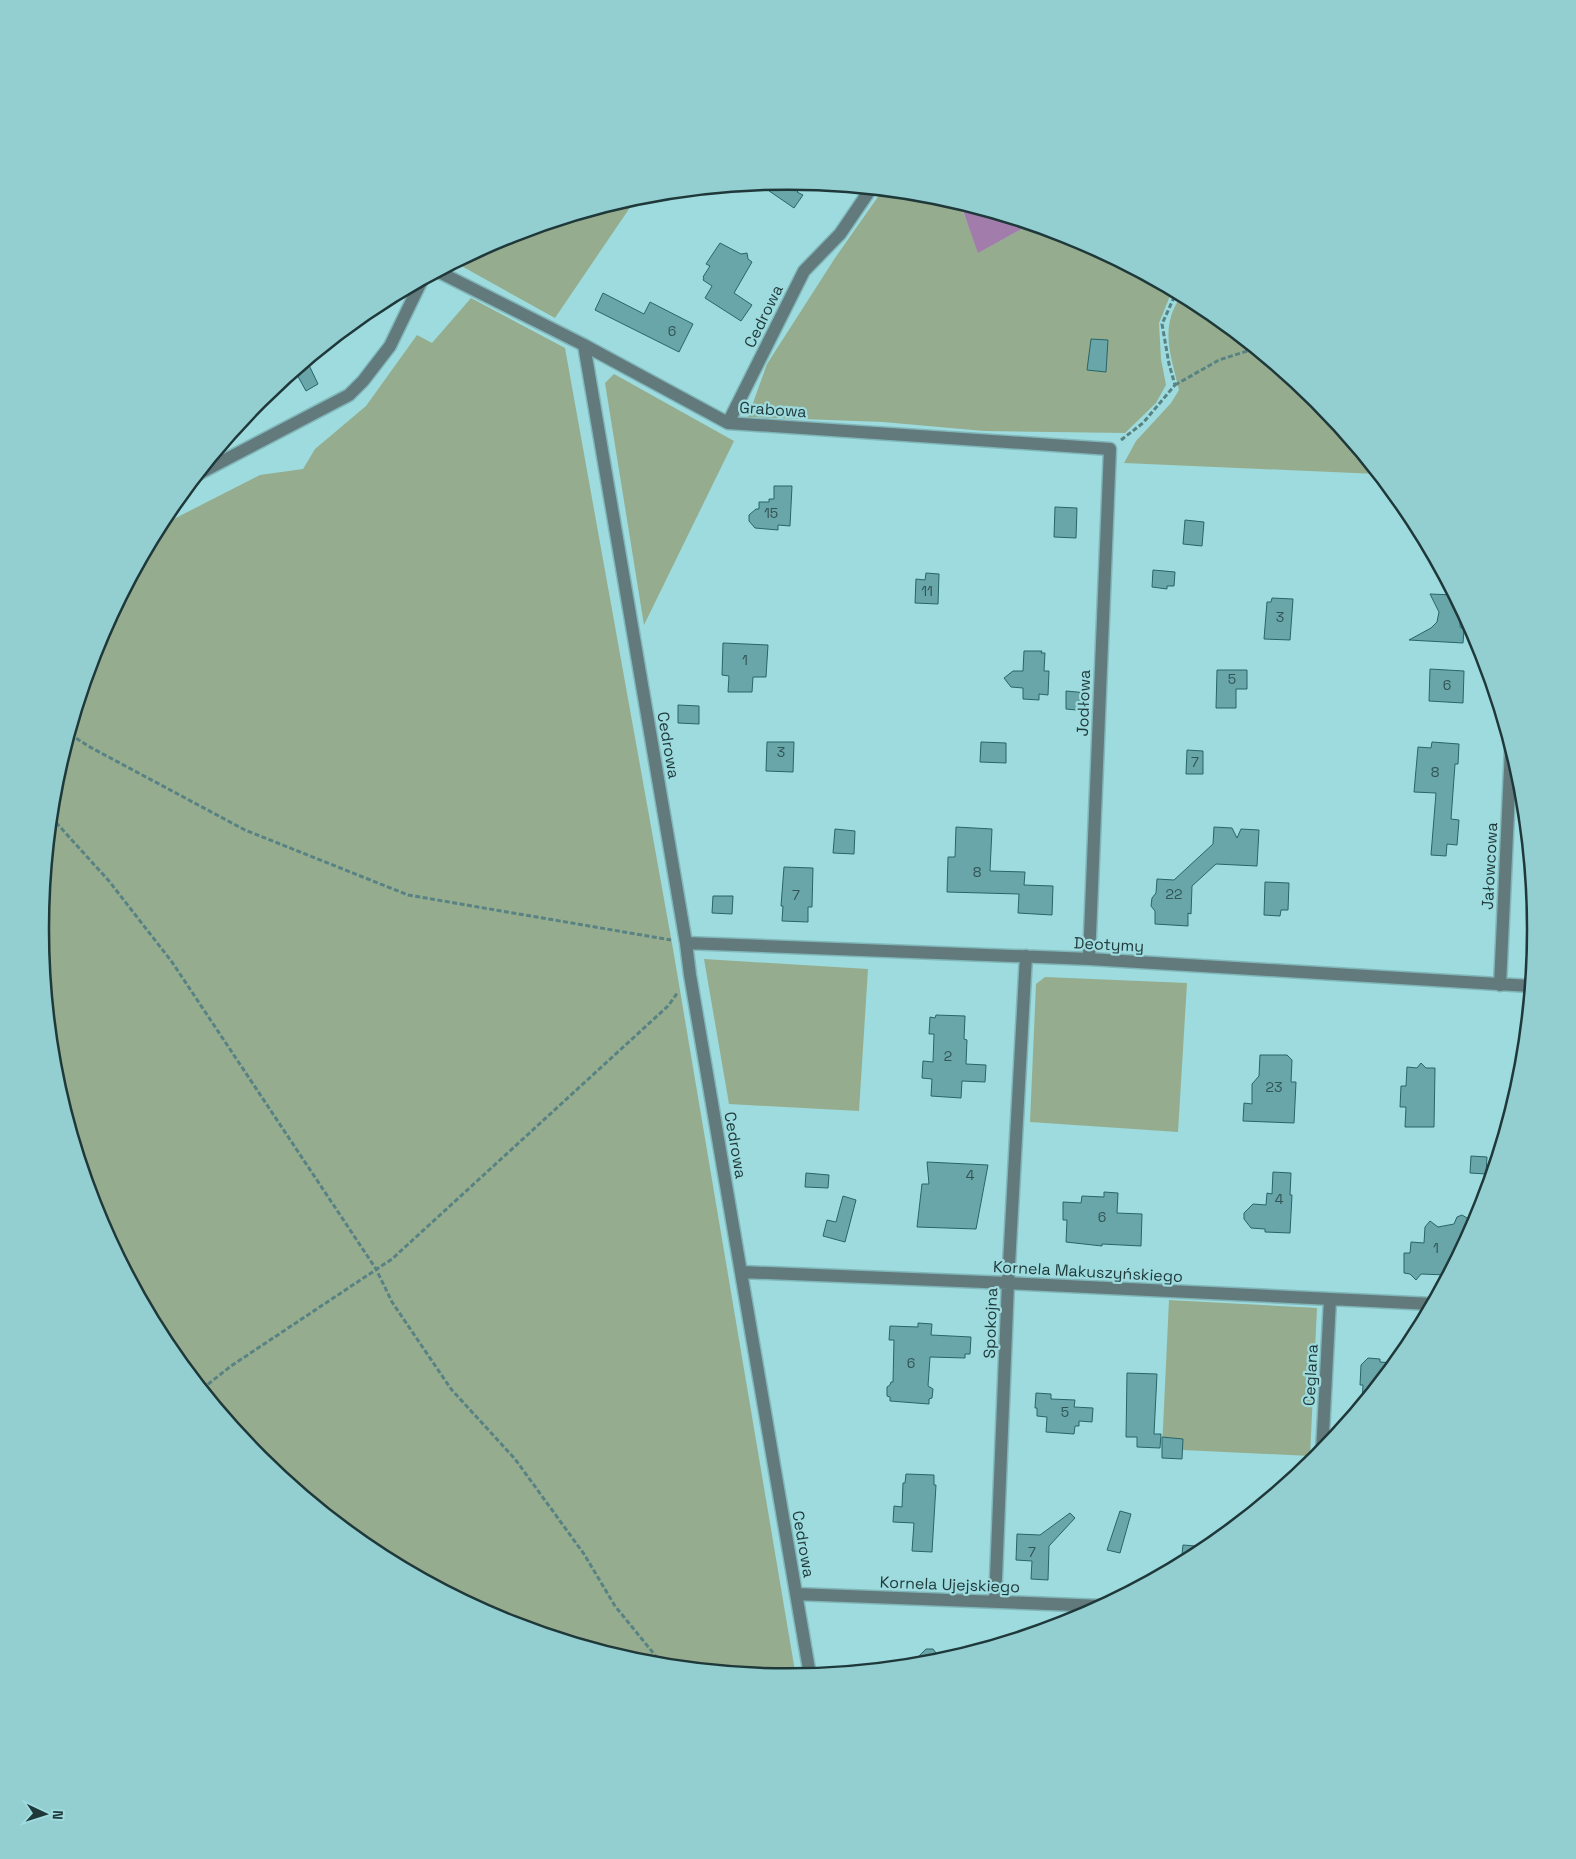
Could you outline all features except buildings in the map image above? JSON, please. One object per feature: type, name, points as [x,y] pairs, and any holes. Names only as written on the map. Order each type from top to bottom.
[{"type":"street","name":"Cedrowa","points":[[728,423],[804,271],[840,234],[866,195]]},
{"type":"street","name":"Grabowa","points":[[445,275],[584,345],[728,423],[1110,449]]},
{"type":"street","points":[[212,467],[349,395],[363,381],[390,346],[417,289]]},
{"type":"street","name":"Cedrowa","points":[[584,345],[809,1668]]},
{"type":"street","name":"Jodłowa","points":[[1089,959],[1110,449]]},
{"type":"street","name":"Jałowcowa","points":[[1500,985],[1510,772]]},
{"type":"street","name":"Deotymy","points":[[686,943],[1089,959],[1525,986]]},
{"type":"street","name":"Spokojna","points":[[996,1602],[1008,1283],[1026,956]]},
{"type":"street","name":"Kornela Makuszyńskiego","points":[[742,1272],[1425,1304]]},
{"type":"street","name":"Ceglana","points":[[1323,1440],[1330,1300]]},
{"type":"street","name":"Kornela Ujejskiego","points":[[796,1594],[1086,1605]]},
{"type":"path","points":[[1173,299],[1162,324],[1169,364],[1176,385]]},
{"type":"path","points":[[1110,449],[1143,423],[1176,385],[1219,360],[1248,351]]},
{"type":"path","points":[[74,737],[245,830],[408,895],[686,943]]},
{"type":"path","points":[[57,823],[109,882],[172,962],[376,1269],[392,1302],[451,1389],[515,1459],[584,1554],[616,1606],[656,1657]]},
{"type":"path","points":[[206,1385],[231,1366],[399,1252],[668,1006],[690,975]]},
{"type":"green space","points":[[878,196],[932,204],[963,211],[979,252],[1022,228],[1026,229],[1115,266],[1170,296],[1159,323],[1161,359],[1166,385],[1156,403],[1125,433],[984,431],[883,422],[748,417],[767,364],[835,258]]},
{"type":"green space","points":[[630,207],[555,318],[461,266],[550,229]]},
{"type":"green space","points":[[471,298],[565,348],[673,949],[795,1669],[740,1667],[644,1655],[550,1630],[461,1593],[418,1570],[338,1516],[265,1452],[232,1417],[173,1340],[125,1256],[105,1212],[88,1167],[74,1121],[63,1074],[50,978],[50,881],[63,785],[74,738],[88,692],[105,647],[125,603],[173,520],[260,475],[303,469],[315,449],[366,406],[417,335],[432,343]]},
{"type":"green space","points":[[1178,302],[1199,315],[1238,343],[1275,374],[1311,407],[1344,442],[1370,474],[1124,463],[1136,441],[1171,403],[1179,390],[1169,342],[1170,319]]},
{"type":"green space","points":[[614,374],[734,441],[644,625],[605,383]]},
{"type":"green space","points":[[704,959],[868,969],[859,1111],[729,1104]]},
{"type":"green space","points":[[1045,977],[1187,983],[1178,1132],[1030,1122],[1036,984]]},
{"type":"green space","points":[[1169,1300],[1317,1308],[1310,1453],[1307,1456],[1162,1449]]},
{"type":"shaded area","points":[[963,211],[1022,228],[1020,230],[978,253]]}]
